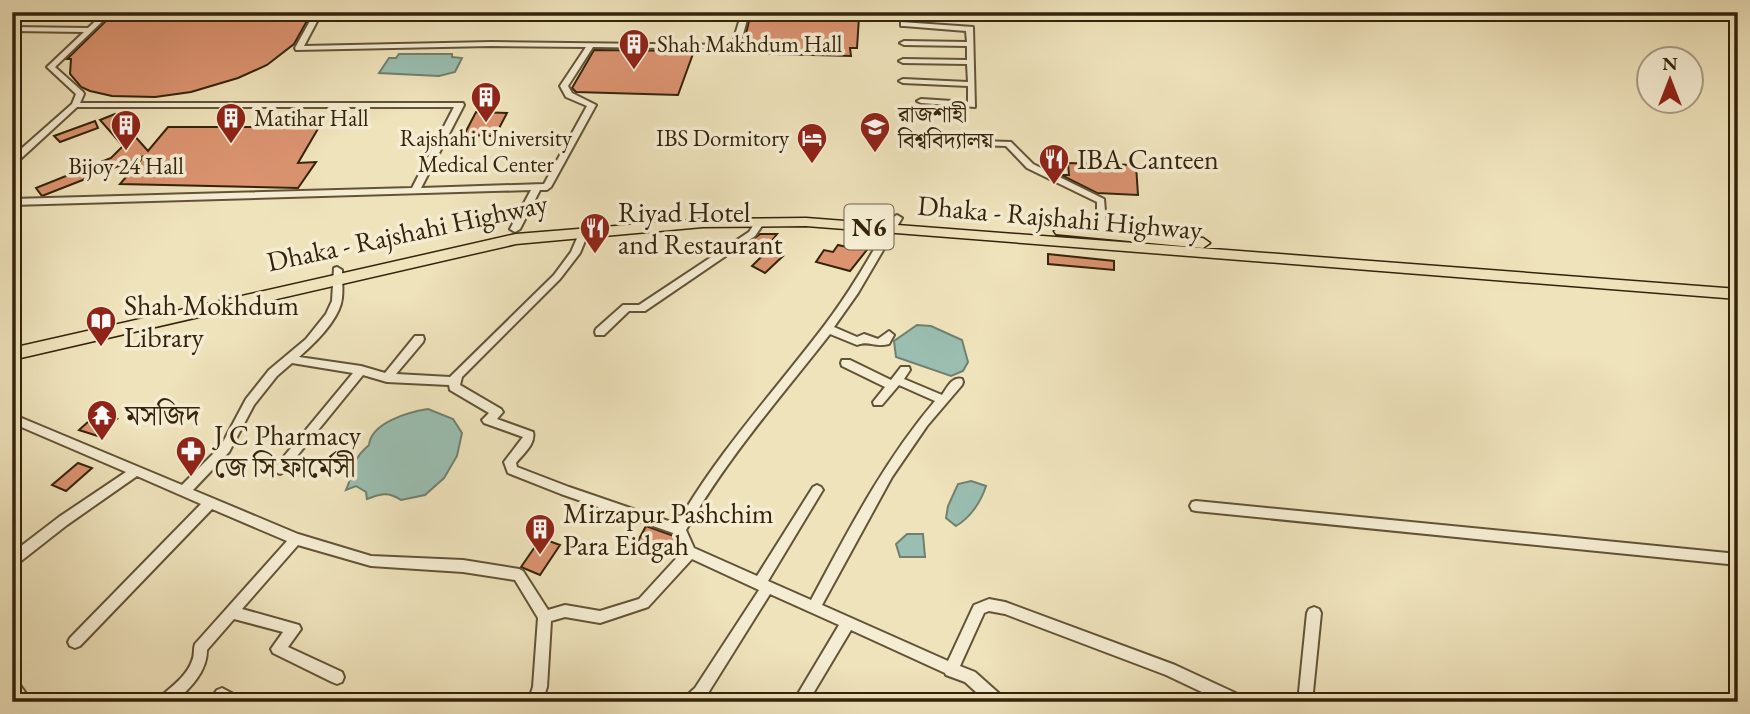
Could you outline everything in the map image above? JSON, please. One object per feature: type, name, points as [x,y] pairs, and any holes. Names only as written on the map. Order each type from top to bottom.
[{"type":"highway","name":"Dhaka - Rajshahi Highway","points":[[12,354],[515,229],[702,213],[804,212],[894,223],[1738,294]]},
{"type":"highway","name":"Dhaka - Rajshahi Highway","points":[[12,343],[516,239],[584,231],[704,223],[894,223],[1102,235],[1738,284]]},
{"type":"street","points":[[12,162],[75,104],[80,94],[51,67],[109,12]]},
{"type":"street","points":[[319,12],[299,48],[591,45],[734,47],[746,12]]},
{"type":"street","points":[[904,24],[970,29],[972,105],[921,102]]},
{"type":"street","points":[[12,29],[91,30]]},
{"type":"street","points":[[904,43],[971,44]]},
{"type":"street","points":[[12,202],[547,187],[592,106],[569,95],[564,86],[591,45]]},
{"type":"street","points":[[903,61],[971,62]]},
{"type":"street","points":[[903,81],[971,84]]},
{"type":"street","points":[[75,104],[459,106],[415,191]]},
{"type":"street","points":[[919,141],[1008,144],[1030,166],[1101,201],[1102,235]]},
{"type":"street","points":[[515,229],[537,187]]},
{"type":"street","points":[[600,332],[627,307],[641,309],[752,234],[759,222]]},
{"type":"street","points":[[680,530],[691,508],[756,418],[828,329],[894,223]]},
{"type":"street","points":[[289,359],[361,370],[387,378],[452,381],[557,277],[575,254],[584,231]]},
{"type":"street","points":[[185,490],[225,449],[256,394],[273,373],[310,342],[330,316],[337,300],[337,274]]},
{"type":"street","points":[[828,329],[858,341],[864,338],[878,343],[885,341],[889,335]]},
{"type":"street","points":[[387,378],[419,339]]},
{"type":"street","points":[[846,363],[942,400]]},
{"type":"street","points":[[280,469],[361,370]]},
{"type":"street","points":[[878,402],[905,370]]},
{"type":"street","points":[[458,376],[454,387],[496,412],[488,420],[528,435],[528,440],[510,462],[512,470],[680,530],[690,552],[970,677],[998,702]]},
{"type":"street","points":[[813,608],[893,465],[919,425],[958,382]]},
{"type":"street","points":[[12,418],[296,539],[371,561],[463,566],[519,575],[545,617],[540,687],[535,702]]},
{"type":"street","points":[[12,561],[62,521],[137,470]]},
{"type":"street","points":[[690,702],[699,693],[817,490]]},
{"type":"street","points":[[75,642],[211,502]]},
{"type":"street","points":[[1196,506],[1738,560]]},
{"type":"street","points":[[165,702],[194,670],[201,654],[200,648],[296,539]]},
{"type":"street","points":[[545,617],[565,611],[600,617],[643,603],[690,552]]},
{"type":"street","points":[[951,670],[979,609],[989,605],[1005,608],[1170,670],[1240,702]]},
{"type":"street","points":[[231,611],[294,629],[278,649],[337,677]]},
{"type":"street","points":[[1305,702],[1314,613]]},
{"type":"street","points":[[800,702],[848,623]]},
{"type":"street","points":[[12,686],[25,702]]},
{"type":"street","points":[[215,702],[222,695],[234,702]]},
{"type":"water","points":[[399,54],[452,54],[452,57],[462,58],[455,72],[439,76],[379,73],[389,58],[396,58]]},
{"type":"water","points":[[917,325],[931,326],[962,340],[968,362],[963,371],[951,376],[896,357],[894,341]]},
{"type":"water","points":[[428,409],[453,419],[462,433],[457,456],[444,478],[425,495],[401,500],[384,494],[367,499],[366,492],[356,486],[346,490],[356,461],[376,431],[401,416]]},
{"type":"water","points":[[971,481],[986,486],[974,509],[956,526],[946,518],[948,506],[958,484]]},
{"type":"water","points":[[907,534],[923,534],[925,557],[900,557],[896,544]]},
{"type":"building","points":[[115,12],[312,12],[294,44],[267,65],[238,78],[191,92],[155,97],[112,96],[90,91],[81,87],[70,74],[71,59],[67,59]]},
{"type":"building","points":[[751,12],[854,12],[853,16],[859,17],[857,48],[850,48],[851,56],[738,53],[743,47]]},
{"type":"building","name":"Shah Makhdum Hall","points":[[594,50],[694,51],[678,95],[576,92],[572,88]]},
{"type":"building","name":"Rajshahi University Medical Center","points":[[476,112],[507,113],[495,136],[464,135]]},
{"type":"building","name":"Matihar Hall","points":[[115,114],[148,151],[168,127],[319,127],[298,163],[316,162],[298,188],[120,184],[144,156],[42,196],[36,188],[111,158],[123,146],[100,120]]},
{"type":"building","points":[[95,121],[98,128],[60,142],[54,136]]},
{"type":"building","points":[[1068,163],[1136,165],[1138,195],[1097,193],[1061,175],[1069,175]]},
{"type":"building","points":[[760,234],[777,234],[764,251],[740,250]]},
{"type":"building","points":[[861,244],[870,246],[850,271],[816,262],[824,250],[833,252],[838,245],[855,249]]},
{"type":"building","points":[[768,250],[783,256],[765,273],[752,266]]},
{"type":"building","points":[[1048,254],[1114,261],[1114,270],[1048,264]]},
{"type":"building","points":[[98,413],[117,419],[98,436],[79,430]]},
{"type":"building","points":[[78,463],[92,468],[66,491],[52,485]]},
{"type":"building","points":[[646,526],[674,536],[676,541],[670,551],[638,541]]},
{"type":"building","name":"Mirzapur Pashchim Para Eidgah","points":[[541,538],[560,545],[540,575],[521,567]]},
{"type":"place","name":"Shah Makhdum Hall","points":[[634,71]]},
{"type":"place","name":"Rajshahi University Medical Center","points":[[486,124]]},
{"type":"place","name":"Matihar Hall","points":[[231,145]]},
{"type":"place","name":"Bijoy 24 Hall","points":[[126,152]]},
{"type":"place","name":"রাজশাহী বিশ্ববিদ্যালয়","points":[[875,154]]},
{"type":"place","name":"IBS Dormitory","points":[[812,165]]},
{"type":"place","name":"IBA Canteen","points":[[1054,186]]},
{"type":"place","name":"Riyad Hotel and Restaurant","points":[[595,255]]},
{"type":"place","name":"Shah Mokhdum Library","points":[[101,348]]},
{"type":"place","name":"মসজিদ","points":[[102,442]]},
{"type":"place","name":"J C Pharmacy জে সি ফার্মেসী","points":[[191,478]]},
{"type":"place","name":"Mirzapur Pashchim Para Eidgah","points":[[540,556]]}]
